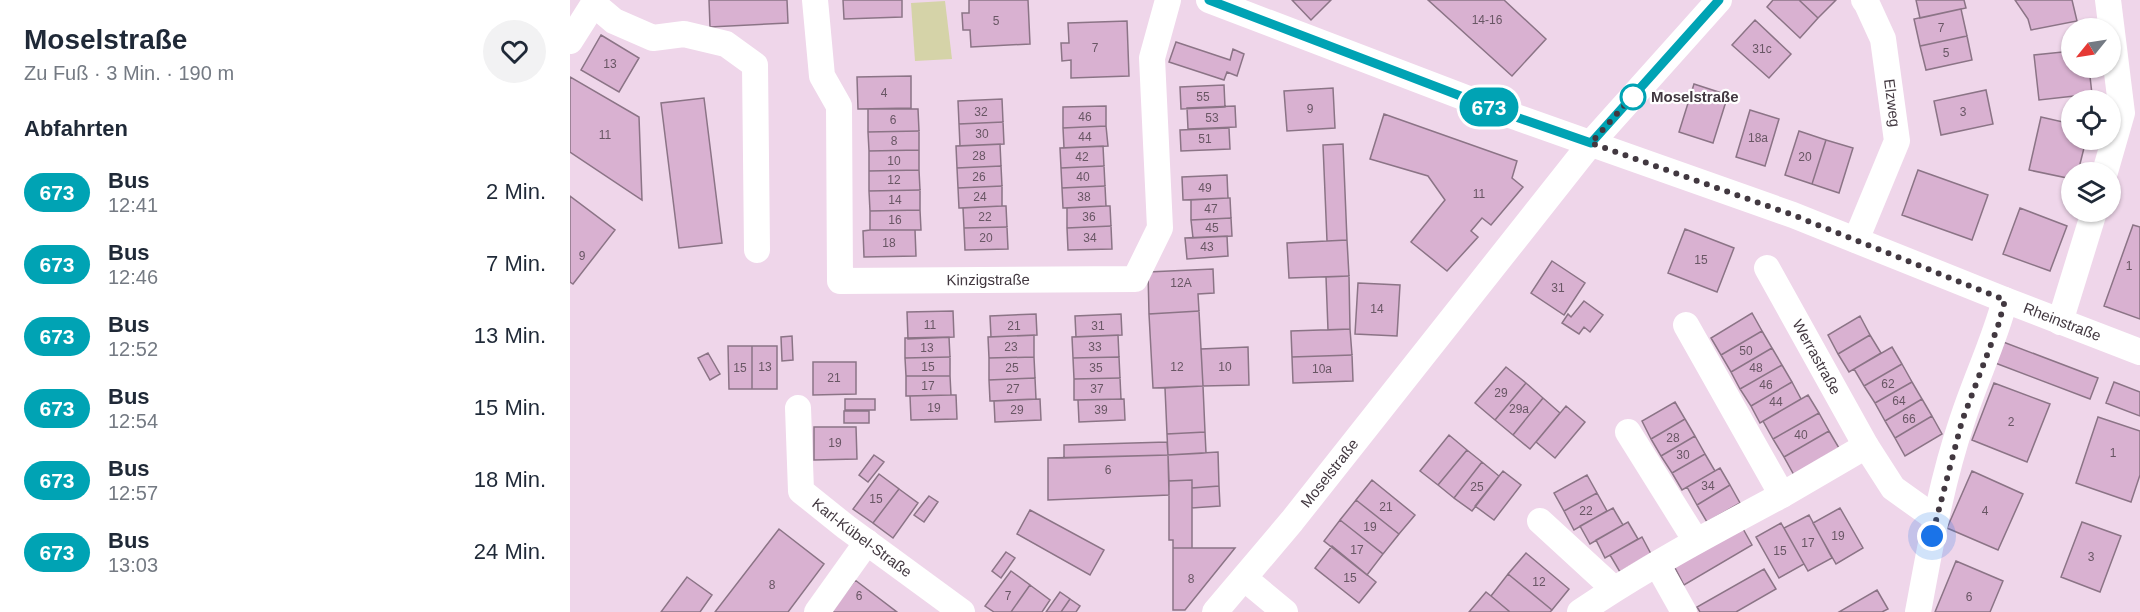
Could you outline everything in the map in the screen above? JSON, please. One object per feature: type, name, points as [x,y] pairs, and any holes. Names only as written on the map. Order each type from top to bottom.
[{"type":"street","name":"Kinzigstraße","points":[[815,0],[822,76],[839,106],[840,281],[1135,279],[1160,228],[1152,58],[1168,0]]},
{"type":"street","name":"Moselstraße","points":[[1215,612],[1299,512],[1591,143],[1719,0]]},
{"type":"street","name":"Elzweg","points":[[1856,240],[1897,141],[1883,39],[1864,0]]},
{"type":"street","points":[[2108,0],[2131,113],[2109,162]]},
{"type":"street","points":[[570,41],[595,2],[614,21],[654,38],[684,34],[726,44],[755,64],[758,250]]},
{"type":"street","name":"Rheinstraße","points":[[1224,2],[1513,116],[1856,240],[2140,352]]},
{"type":"street","points":[[2060,322],[2091,222]]},
{"type":"street","name":"Werrastraße","points":[[1767,268],[1866,446],[1893,488],[1935,518]]},
{"type":"street","points":[[1918,612],[1935,518],[1962,421],[1998,326],[2005,300]]},
{"type":"street","points":[[1686,325],[1782,495]]},
{"type":"street","name":"Karl-Kübel-Straße","points":[[798,408],[801,491],[962,612]]},
{"type":"street","points":[[1628,432],[1696,541]]},
{"type":"street","points":[[1580,612],[1614,589],[1696,541],[1866,446]]},
{"type":"street","points":[[1539,521],[1614,589]]},
{"type":"street","points":[[817,612],[867,542]]},
{"type":"street","points":[[1657,564],[1684,612]]},
{"type":"street","points":[[1244,578],[1285,612]]},
{"type":"shaded area","points":[[945,1],[952,59],[915,61],[911,3]]},
{"type":"building","points":[[709,0],[787,0],[788,23],[710,27]]},
{"type":"building","points":[[843,0],[902,0],[902,17],[844,19]]},
{"type":"building","points":[[969,0],[1028,0],[1030,44],[971,47],[970,30],[963,30],[962,13],[969,13]]},
{"type":"building","points":[[1292,0],[1331,0],[1311,20]]},
{"type":"building","points":[[1428,0],[1504,0],[1546,39],[1512,76]]},
{"type":"building","points":[[1773,0],[1799,0],[1818,18],[1800,38],[1767,7]]},
{"type":"building","points":[[1799,0],[1836,0],[1818,18]]},
{"type":"building","points":[[1916,0],[1964,0],[1966,8],[1920,18]]},
{"type":"building","points":[[2015,0],[2072,0],[2076,18],[2061,18],[2061,24],[2031,30],[2028,19]]},
{"type":"building","points":[[1961,9],[1967,36],[1920,46],[1914,19]]},
{"type":"building","points":[[1755,20],[1791,54],[1769,78],[1732,45]]},
{"type":"building","points":[[1127,21],[1129,76],[1071,78],[1071,60],[1062,61],[1061,43],[1069,43],[1068,23]]},
{"type":"building","points":[[601,35],[639,58],[619,92],[581,70]]},
{"type":"building","points":[[1967,36],[1972,60],[1926,70],[1920,46]]},
{"type":"building","points":[[1176,42],[1230,60],[1233,49],[1244,54],[1237,76],[1227,72],[1224,80],[1169,62]]},
{"type":"building","points":[[2061,52],[2061,78],[2090,78],[2092,90],[2061,90],[2061,98],[2039,100],[2034,55]]},
{"type":"building","points":[[911,76],[911,108],[858,109],[857,77]]},
{"type":"building","points":[[570,77],[639,117],[642,200],[570,152]]},
{"type":"building","points":[[1694,84],[1728,95],[1713,143],[1679,132]]},
{"type":"building","points":[[1224,85],[1225,107],[1181,109],[1180,87]]},
{"type":"building","points":[[1333,88],[1335,128],[1287,131],[1284,91]]},
{"type":"building","points":[[1986,90],[1993,124],[1941,135],[1934,101]]},
{"type":"building","points":[[704,98],[722,243],[679,248],[661,103]]},
{"type":"building","points":[[1002,99],[1003,122],[959,124],[958,101]]},
{"type":"building","points":[[1106,106],[1106,126],[1063,128],[1063,107]]},
{"type":"building","points":[[1235,106],[1236,127],[1188,129],[1187,108]]},
{"type":"building","points":[[868,109],[918,109],[919,131],[868,132]]},
{"type":"building","points":[[1750,110],[1779,119],[1765,166],[1736,157]]},
{"type":"building","points":[[1384,114],[1517,161],[1512,178],[1523,187],[1491,225],[1482,218],[1471,231],[1478,237],[1447,271],[1411,242],[1445,200],[1428,176],[1370,159]]},
{"type":"building","points":[[2041,117],[2061,122],[2061,150],[2084,150],[2080,162],[2061,162],[2061,177],[2029,170]]},
{"type":"building","points":[[1003,122],[1004,144],[960,146],[959,124]]},
{"type":"building","points":[[1106,126],[1108,146],[1064,148],[1063,128]]},
{"type":"building","points":[[1229,128],[1230,149],[1181,151],[1180,130]]},
{"type":"building","points":[[919,131],[919,150],[869,151],[868,132]]},
{"type":"building","points":[[1799,131],[1826,140],[1812,184],[1785,175]]},
{"type":"building","points":[[1826,140],[1853,148],[1839,193],[1812,184]]},
{"type":"building","points":[[1000,144],[1001,166],[957,168],[956,146]]},
{"type":"building","points":[[1343,144],[1347,240],[1327,241],[1323,145]]},
{"type":"building","points":[[1103,146],[1104,166],[1061,168],[1060,148]]},
{"type":"building","points":[[919,150],[919,170],[869,171],[869,151]]},
{"type":"building","points":[[1001,166],[1002,186],[958,188],[957,168]]},
{"type":"building","points":[[1104,166],[1105,186],[1062,188],[1061,168]]},
{"type":"building","points":[[919,170],[920,190],[869,191],[869,171]]},
{"type":"building","points":[[1918,170],[1988,195],[1972,240],[1902,215]]},
{"type":"building","points":[[1227,175],[1228,198],[1183,200],[1182,177]]},
{"type":"building","points":[[1002,186],[1002,206],[959,208],[958,188]]},
{"type":"building","points":[[1105,186],[1106,206],[1063,208],[1062,188]]},
{"type":"building","points":[[920,190],[920,210],[870,211],[869,191]]},
{"type":"building","points":[[570,196],[615,230],[573,284],[570,282]]},
{"type":"building","points":[[1230,198],[1231,218],[1191,220],[1191,200]]},
{"type":"building","points":[[1006,206],[1007,227],[964,228],[963,208]]},
{"type":"building","points":[[1110,206],[1111,226],[1067,228],[1067,208]]},
{"type":"building","points":[[2020,208],[2067,226],[2050,271],[2003,254]]},
{"type":"building","points":[[920,210],[921,230],[870,230],[870,211]]},
{"type":"building","points":[[1231,218],[1232,236],[1193,238],[1191,220]]},
{"type":"building","points":[[2133,225],[2140,227],[2140,319],[2104,306]]},
{"type":"building","points":[[1111,226],[1112,249],[1068,250],[1067,228]]},
{"type":"building","points":[[1007,227],[1008,249],[965,250],[964,228]]},
{"type":"building","points":[[1685,229],[1734,248],[1717,292],[1668,273]]},
{"type":"building","points":[[915,230],[916,256],[864,257],[863,231]]},
{"type":"building","points":[[1227,236],[1228,256],[1187,259],[1185,238]]},
{"type":"building","points":[[1347,240],[1349,276],[1289,278],[1287,243]]},
{"type":"building","points":[[1552,261],[1585,283],[1564,315],[1531,293]]},
{"type":"building","points":[[1213,269],[1214,293],[1198,294],[1199,311],[1149,314],[1148,272]]},
{"type":"building","points":[[1349,276],[1350,329],[1328,330],[1326,277]]},
{"type":"building","points":[[1358,283],[1400,285],[1397,336],[1355,334]]},
{"type":"building","points":[[1584,301],[1603,315],[1590,332],[1584,327],[1579,334],[1562,323],[1568,314],[1571,317]]},
{"type":"building","points":[[953,311],[954,337],[908,339],[907,312]]},
{"type":"building","points":[[1199,311],[1203,386],[1153,388],[1149,314]]},
{"type":"building","points":[[1752,313],[1762,331],[1721,355],[1711,338]]},
{"type":"building","points":[[1036,314],[1037,335],[991,337],[990,316]]},
{"type":"building","points":[[1121,314],[1122,335],[1076,337],[1075,316]]},
{"type":"building","points":[[1860,316],[1870,335],[1838,354],[1828,335]]},
{"type":"building","points":[[1350,329],[1352,355],[1292,357],[1291,331]]},
{"type":"building","points":[[1762,331],[1772,348],[1731,372],[1721,355]]},
{"type":"building","points":[[1034,335],[1034,357],[989,358],[988,337]]},
{"type":"building","points":[[1118,335],[1119,357],[1073,358],[1072,337]]},
{"type":"building","points":[[1870,335],[1881,353],[1849,372],[1838,354]]},
{"type":"building","points":[[792,336],[793,360],[782,361],[781,337]]},
{"type":"building","points":[[949,337],[950,357],[905,358],[905,338]]},
{"type":"building","points":[[1998,340],[2098,378],[2090,399],[1990,361]]},
{"type":"building","points":[[728,346],[752,346],[752,389],[729,389]]},
{"type":"building","points":[[752,346],[777,346],[777,389],[752,389]]},
{"type":"building","points":[[1248,347],[1249,385],[1203,386],[1201,349]]},
{"type":"building","points":[[1892,347],[1902,364],[1864,386],[1854,369]]},
{"type":"building","points":[[1772,348],[1782,365],[1740,389],[1731,372]]},
{"type":"building","points":[[708,353],[720,374],[710,380],[698,358]]},
{"type":"building","points":[[1352,355],[1353,381],[1293,383],[1292,357]]},
{"type":"building","points":[[950,357],[950,376],[906,376],[905,358]]},
{"type":"building","points":[[1034,357],[1035,378],[989,380],[989,358]]},
{"type":"building","points":[[1119,357],[1120,378],[1074,379],[1073,358]]},
{"type":"building","points":[[813,362],[856,362],[856,394],[813,395]]},
{"type":"building","points":[[1902,364],[1912,382],[1875,403],[1864,386]]},
{"type":"building","points":[[1782,365],[1792,382],[1751,406],[1740,389]]},
{"type":"building","points":[[1506,367],[1526,383],[1495,420],[1475,403]]},
{"type":"building","points":[[906,376],[950,376],[951,395],[906,396]]},
{"type":"building","points":[[1035,378],[1036,399],[990,401],[989,380]]},
{"type":"building","points":[[1120,378],[1121,399],[1074,400],[1074,379]]},
{"type":"building","points":[[1792,382],[1801,399],[1760,423],[1751,406]]},
{"type":"building","points":[[1912,382],[1922,399],[1885,421],[1875,403]]},
{"type":"building","points":[[2114,382],[2140,392],[2140,416],[2106,403]]},
{"type":"building","points":[[1526,383],[1543,398],[1513,435],[1495,420]]},
{"type":"building","points":[[1994,383],[2050,404],[2027,462],[1972,440]]},
{"type":"building","points":[[1203,386],[1205,432],[1167,434],[1165,388]]},
{"type":"building","points":[[956,395],[957,419],[911,420],[910,396]]},
{"type":"building","points":[[1808,395],[1819,413],[1773,439],[1763,421]]},
{"type":"building","points":[[1543,398],[1560,413],[1530,449],[1513,435]]},
{"type":"building","points":[[845,399],[875,399],[875,410],[845,410]]},
{"type":"building","points":[[1040,399],[1041,420],[995,422],[994,401]]},
{"type":"building","points":[[1124,399],[1125,420],[1079,422],[1078,400]]},
{"type":"building","points":[[1922,399],[1932,416],[1895,438],[1885,421]]},
{"type":"building","points":[[1675,402],[1685,419],[1651,439],[1642,421]]},
{"type":"building","points":[[1566,406],[1585,422],[1555,458],[1536,442]]},
{"type":"building","points":[[844,411],[869,411],[869,423],[844,423]]},
{"type":"building","points":[[1819,413],[1829,431],[1784,457],[1773,439]]},
{"type":"building","points":[[1932,416],[1942,434],[1905,456],[1895,438]]},
{"type":"building","points":[[2098,417],[2140,431],[2140,475],[2131,502],[2076,483]]},
{"type":"building","points":[[1685,419],[1695,436],[1661,456],[1651,439]]},
{"type":"building","points":[[814,427],[856,427],[857,459],[814,460]]},
{"type":"building","points":[[1829,431],[1839,448],[1794,475],[1784,457]]},
{"type":"building","points":[[1205,432],[1206,453],[1168,455],[1167,434]]},
{"type":"building","points":[[1449,435],[1467,450],[1438,485],[1420,471]]},
{"type":"building","points":[[1695,436],[1705,454],[1672,473],[1661,456]]},
{"type":"building","points":[[1167,442],[1168,455],[1064,458],[1064,445]]},
{"type":"building","points":[[1467,450],[1482,462],[1454,498],[1438,485]]},
{"type":"building","points":[[1218,452],[1219,486],[1192,488],[1192,480],[1169,481],[1168,455]]},
{"type":"building","points":[[1705,454],[1715,471],[1682,490],[1672,473]]},
{"type":"building","points":[[874,455],[884,462],[868,482],[859,475]]},
{"type":"building","points":[[1168,455],[1169,495],[1048,500],[1048,458]]},
{"type":"building","points":[[1482,462],[1499,476],[1472,511],[1454,498]]},
{"type":"building","points":[[1720,468],[1730,485],[1697,505],[1687,487]]},
{"type":"building","points":[[1503,471],[1521,485],[1494,520],[1475,506]]},
{"type":"building","points":[[1972,471],[2023,494],[1998,550],[1947,528]]},
{"type":"building","points":[[879,474],[899,489],[873,523],[853,509]]},
{"type":"building","points":[[1587,475],[1597,493],[1564,511],[1554,493]]},
{"type":"building","points":[[1192,480],[1192,548],[1173,548],[1173,540],[1169,540],[1169,481]]},
{"type":"building","points":[[1372,480],[1415,515],[1399,534],[1356,500]]},
{"type":"building","points":[[1730,485],[1740,503],[1707,522],[1697,505]]},
{"type":"building","points":[[1219,486],[1220,506],[1192,508],[1192,488]]},
{"type":"building","points":[[899,489],[918,503],[893,538],[873,523]]},
{"type":"building","points":[[1597,493],[1607,511],[1574,530],[1564,511]]},
{"type":"building","points":[[929,496],[938,502],[924,522],[914,515]]},
{"type":"building","points":[[1356,500],[1399,534],[1383,554],[1340,520]]},
{"type":"building","points":[[1613,508],[1623,525],[1590,544],[1580,526]]},
{"type":"building","points":[[1840,508],[1863,548],[1836,564],[1813,523]]},
{"type":"building","points":[[1030,510],[1104,550],[1090,575],[1017,534]]},
{"type":"building","points":[[1809,515],[1832,558],[1808,571],[1784,528]]},
{"type":"building","points":[[1340,520],[1383,554],[1367,575],[1324,541]]},
{"type":"building","points":[[1628,522],[1638,539],[1605,558],[1596,540]]},
{"type":"building","points":[[2082,522],[2121,536],[2100,592],[2061,577]]},
{"type":"building","points":[[1781,523],[1804,564],[1779,578],[1756,537]]},
{"type":"building","points":[[1742,527],[1752,545],[1684,585],[1674,566]]},
{"type":"building","points":[[779,529],[824,564],[788,612],[715,612]]},
{"type":"building","points":[[1642,537],[1651,554],[1620,572],[1610,555]]},
{"type":"building","points":[[1332,546],[1376,582],[1359,603],[1315,568]]},
{"type":"building","points":[[1173,548],[1235,548],[1185,610],[1173,610]]},
{"type":"building","points":[[1006,552],[1015,558],[1001,578],[992,571]]},
{"type":"building","points":[[1526,553],[1569,589],[1552,610],[1508,574]]},
{"type":"building","points":[[1956,561],[2003,581],[1990,612],[1935,612]]},
{"type":"building","points":[[1764,569],[1776,589],[1736,612],[1700,612],[1697,607]]},
{"type":"building","points":[[1011,571],[1030,585],[1011,612],[994,612],[985,606]]},
{"type":"building","points":[[1508,574],[1552,610],[1550,612],[1510,612],[1491,596]]},
{"type":"building","points":[[687,577],[712,595],[700,612],[661,612]]},
{"type":"building","points":[[855,580],[897,612],[831,612]]},
{"type":"building","points":[[1030,585],[1050,600],[1042,612],[1011,612]]},
{"type":"building","points":[[1877,590],[1888,609],[1882,612],[1839,612]]},
{"type":"building","points":[[1060,592],[1070,599],[1061,612],[1046,612]]},
{"type":"building","points":[[1486,592],[1491,596],[1510,612],[1469,612]]},
{"type":"building","points":[[1070,599],[1080,606],[1076,612],[1061,612]]},
{"type":"bus line","name":"673","points":[[1209,0],[1513,116],[1591,143],[1719,0]]},
{"type":"place","name":"Moselstraße","points":[[1633,97]]},
{"type":"route","points":[[1633,97],[1639,89],[1591,143],[1793,215],[2005,300],[1998,326],[1962,421],[1932,536]]}]
